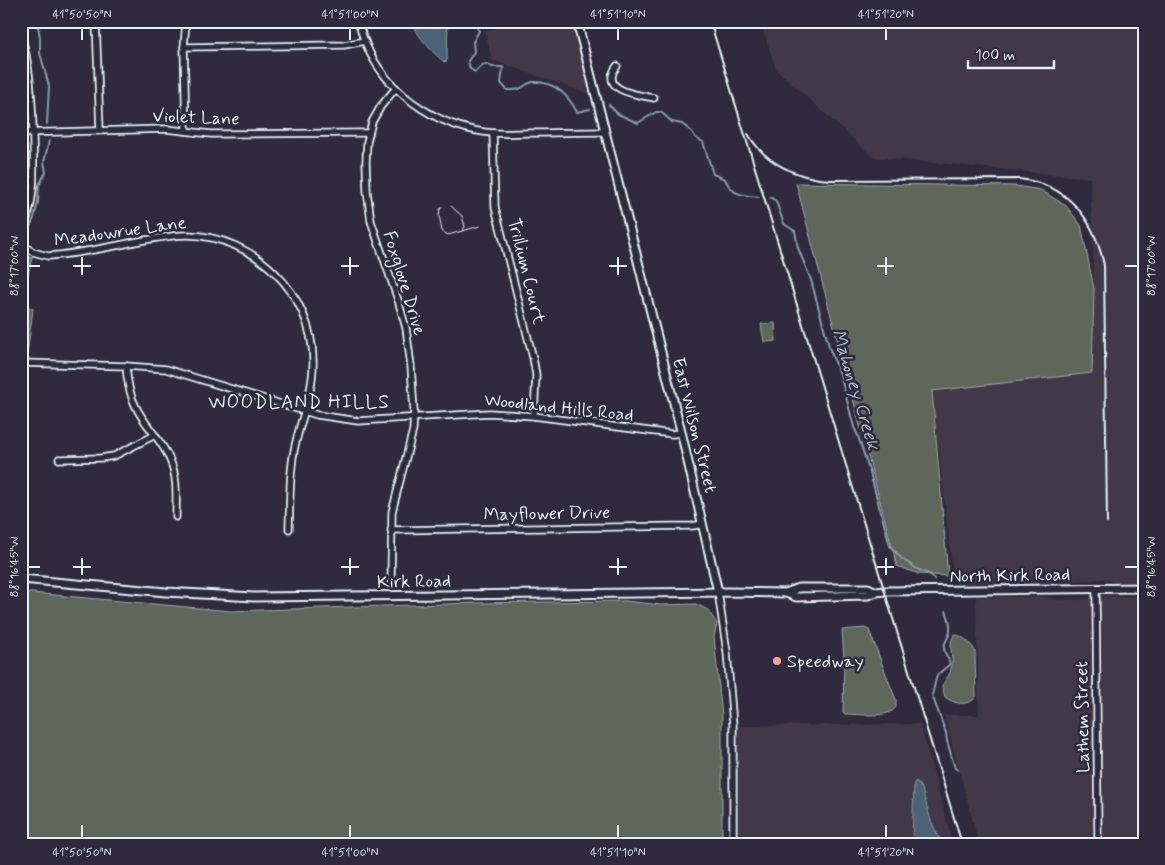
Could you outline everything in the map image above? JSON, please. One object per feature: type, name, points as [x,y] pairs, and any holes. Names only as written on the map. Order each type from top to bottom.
[{"type":"street","points":[[96,21],[100,130]]},
{"type":"street","points":[[186,21],[184,47],[186,131]]},
{"type":"street","points":[[358,21],[364,41],[378,66],[396,88],[419,106],[446,121],[471,129],[493,133],[604,132]]},
{"type":"street","name":"East Wilson Street","points":[[577,21],[681,433],[718,592],[727,652],[733,725],[733,844]]},
{"type":"street","points":[[21,34],[32,89],[34,188],[28,217],[21,232]]},
{"type":"street","points":[[184,47],[344,45],[364,41]]},
{"type":"street","points":[[617,66],[613,76],[615,86],[620,90],[654,98]]},
{"type":"street","name":"Foxglove Drive","points":[[391,583],[392,512],[414,418],[411,366],[406,328],[374,230],[368,202],[366,162],[369,133],[377,112],[396,88]]},
{"type":"street","name":"Violet Lane","points":[[21,133],[166,129],[211,134],[369,133]]},
{"type":"street","name":"Trillium Court","points":[[493,133],[495,207],[533,358],[536,375],[534,416]]},
{"type":"street","name":"Meadowrue Lane","points":[[21,244],[33,252],[48,256],[186,235],[198,236],[228,243],[253,254],[281,278],[296,300],[306,320],[314,362],[311,388],[293,458],[289,529]]},
{"type":"street","name":"Woodland Hills Road","points":[[21,363],[153,367],[173,370],[304,411],[330,418],[358,421],[489,412],[672,434],[681,433]]},
{"type":"street","points":[[126,366],[128,385],[133,400],[140,414],[167,453],[174,472],[176,517]]},
{"type":"street","points":[[59,459],[108,457],[126,451],[155,435]]},
{"type":"street","name":"Mayflower Drive","points":[[391,530],[692,526],[703,524]]},
{"type":"street","name":"Kirk Road","points":[[21,579],[148,591],[254,597],[718,592]]},
{"type":"street","name":"North Kirk Road","points":[[718,592],[786,593],[798,588],[868,588],[876,592],[1144,588]]},
{"type":"street","name":"Lathem Street","points":[[1096,589],[1098,844]]},
{"type":"shaded area","points":[[525,21],[576,21],[592,95],[492,60],[485,31]]},
{"type":"shaded area","points":[[760,21],[1144,21],[1144,581],[1116,582],[1104,579],[1064,582],[954,583],[932,391],[1092,373],[1094,289],[1090,178],[873,157],[776,69]]},
{"type":"shaded area","points":[[1104,596],[1144,596],[1144,844],[979,844],[944,715],[979,715],[976,597],[1046,597],[1059,600],[1088,599]]},
{"type":"shaded area","points":[[920,724],[953,844],[737,844],[738,726]]},
{"type":"green space","points":[[796,183],[1016,186],[1041,190],[1066,206],[1081,225],[1094,289],[1092,373],[932,391],[948,576],[919,574],[897,566]]},
{"type":"green space","points":[[21,254],[32,258],[21,303]]},
{"type":"green space","points":[[21,304],[33,309],[27,355],[21,355]]},
{"type":"green space","points":[[775,323],[776,341],[764,342],[761,324]]},
{"type":"green space","points":[[21,592],[231,611],[475,603],[626,601],[661,605],[696,604],[708,610],[717,624],[714,637],[722,717],[722,844],[21,844]]},
{"type":"green space","points":[[865,628],[869,630],[896,700],[896,707],[892,711],[880,714],[845,714],[843,712],[844,659],[842,630]]},
{"type":"green space","points":[[955,634],[967,641],[975,651],[976,697],[965,703],[956,703],[945,697],[942,686],[949,675],[952,664],[951,642]]},
{"type":"water","points":[[411,21],[448,21],[447,61],[444,62],[421,38]]},
{"type":"water","points":[[916,781],[922,789],[931,821],[942,844],[912,844],[914,783]]},
{"type":"waterway","points":[[37,21],[40,53],[49,86],[47,124]]},
{"type":"waterway","name":"Mahoney Creek","points":[[474,21],[479,31],[473,42],[474,52],[468,61],[470,69],[475,72],[482,65],[487,64],[492,67],[503,67],[501,83],[507,90],[515,90],[529,83],[541,82],[560,90],[577,112],[590,109]]},
{"type":"waterway","name":"Mahoney Creek","points":[[609,105],[618,114],[638,123],[656,112],[661,112],[672,122],[682,124],[696,138],[703,142],[713,174],[725,179],[735,192],[759,197]]},
{"type":"waterway","points":[[24,240],[34,218],[38,202],[39,185],[46,172],[44,162],[49,141]]},
{"type":"waterway","name":"Mahoney Creek","points":[[770,197],[776,201],[784,224],[795,231],[798,248],[811,280],[830,350],[840,374],[890,546],[902,559],[931,575],[934,579]]},
{"type":"waterway","name":"Mahoney Creek","points":[[946,611],[950,629],[944,649],[950,664],[937,675],[932,695],[946,733],[955,768],[958,770]]},
{"type":"tram line","points":[[451,206],[462,216],[465,227],[462,231]]},
{"type":"tram line","points":[[443,207],[440,209],[439,215],[442,231],[448,235],[480,226]]},
{"type":"railway","points":[[710,21],[962,844]]},
{"type":"railway","points":[[748,134],[772,161],[794,172],[817,179],[1019,179],[1036,182],[1052,188],[1065,196],[1076,207],[1086,219],[1093,233],[1104,265],[1107,522]]},
{"type":"place","name":"Speedway","points":[[777,661]]},
{"type":"district","name":"WOODLAND HILLS","points":[[299,401]]}]
